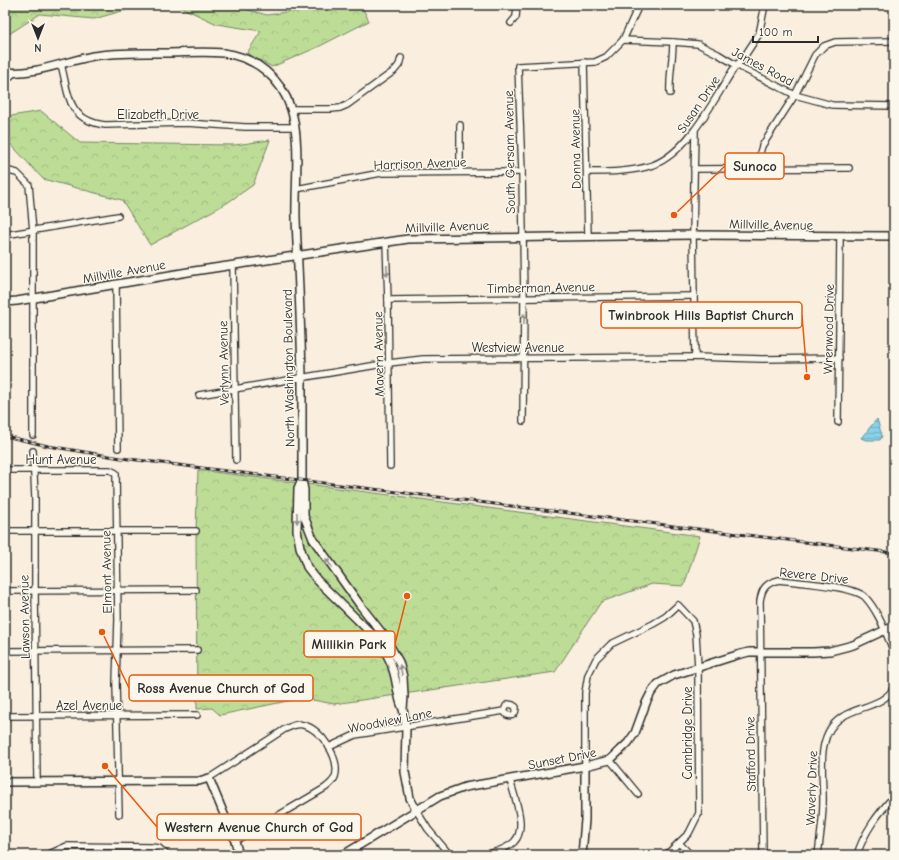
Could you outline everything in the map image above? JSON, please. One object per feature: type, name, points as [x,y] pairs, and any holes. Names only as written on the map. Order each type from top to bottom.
[{"type":"street","points":[[511,23],[516,17],[517,5]]},
{"type":"street","points":[[584,62],[594,62],[606,56],[623,40],[640,5]]},
{"type":"street","name":"Susan Drive","points":[[586,172],[616,172],[638,169],[654,164],[668,157],[681,147],[695,131],[736,66],[742,60],[759,34],[765,5]]},
{"type":"street","name":"James Road","points":[[623,40],[698,44],[718,54],[736,66],[795,95],[832,105],[894,106]]},
{"type":"street","points":[[761,168],[760,153],[762,146],[795,95],[815,55],[824,46],[835,42],[894,41]]},
{"type":"street","points":[[670,93],[673,42]]},
{"type":"street","name":"North Washington Boulevard","points":[[5,72],[14,73],[31,71],[94,56],[125,53],[224,53],[240,57],[257,64],[270,74],[280,86],[291,109],[295,127],[296,144],[302,377],[302,480],[304,490],[304,516],[313,539],[346,587],[385,637],[399,662],[403,677],[403,709],[406,727],[405,772],[410,798],[428,829],[450,855]]},
{"type":"street","points":[[291,109],[332,109],[347,104],[394,71],[399,65],[401,58]]},
{"type":"street","name":"South Gersam Avenue","points":[[523,421],[524,298],[522,172],[518,66],[584,62]]},
{"type":"street","name":"Donna Avenue","points":[[584,62],[588,236]]},
{"type":"street","name":"Elizabeth Drive","points":[[61,64],[74,109],[80,116],[95,124],[186,123],[245,127],[295,127]]},
{"type":"street","points":[[5,81],[14,73]]},
{"type":"street","points":[[460,125],[460,172]]},
{"type":"street","points":[[695,131],[693,235],[695,357]]},
{"type":"street","points":[[694,170],[849,168]]},
{"type":"street","points":[[5,170],[17,173],[29,185],[33,231],[33,435]]},
{"type":"street","name":"Harrison Avenue","points":[[296,189],[381,173],[522,172]]},
{"type":"street","points":[[5,235],[118,216]]},
{"type":"street","name":"Millville Avenue","points":[[5,302],[408,238],[693,235],[894,236]]},
{"type":"street","name":"Wrenwood Drive","points":[[838,422],[840,236]]},
{"type":"street","name":"Mavern Avenue","points":[[386,242],[390,466]]},
{"type":"street","name":"Verlynn Avenue","points":[[233,265],[236,460]]},
{"type":"street","points":[[116,285],[118,448]]},
{"type":"street","name":"Timberman Avenue","points":[[388,300],[694,296]]},
{"type":"street","name":"Westview Avenue","points":[[200,395],[234,388],[423,358],[839,358]]},
{"type":"street","name":"Lawson Avenue","points":[[33,451],[35,499],[37,782]]},
{"type":"street","name":"Hunt Avenue","points":[[5,470],[110,470],[116,473]]},
{"type":"street","name":"Elmont Avenue","points":[[116,473],[119,814]]},
{"type":"street","name":"North Washington Boulevard","points":[[302,480],[298,488],[297,530],[302,555],[307,567],[317,580],[375,637],[382,646],[392,664],[398,697],[403,709]]},
{"type":"street","points":[[5,531],[196,531]]},
{"type":"street","name":"Revere Drive","points":[[760,652],[761,593],[765,586],[771,582],[779,580],[846,589],[857,592],[865,596],[885,631]]},
{"type":"street","points":[[5,591],[196,590]]},
{"type":"street","name":"Cambridge Drive","points":[[585,766],[585,693],[588,675],[596,658],[611,644],[653,624],[665,617],[678,605],[692,621],[695,627],[698,667],[699,813],[689,833],[666,855]]},
{"type":"street","name":"Sunset Drive","points":[[343,855],[440,796],[465,787],[510,780],[610,760],[628,743],[635,733],[651,693],[658,684],[674,675],[749,652],[830,651],[853,645],[894,626]]},
{"type":"street","points":[[885,631],[894,652]]},
{"type":"street","points":[[5,651],[196,650]]},
{"type":"street","name":"Stafford Drive","points":[[760,652],[763,855]]},
{"type":"street","name":"Waverly Drive","points":[[818,855],[823,804],[822,755],[824,742],[828,732],[834,723],[842,717],[887,697],[894,687]]},
{"type":"street","name":"Woodview Lane","points":[[329,747],[355,736],[504,712]]},
{"type":"street","name":"Azel Avenue","points":[[5,716],[197,715]]},
{"type":"street","points":[[5,782],[199,781],[209,778],[285,729],[296,724],[311,727],[329,747],[335,759],[336,775],[334,781],[325,788],[235,841]]},
{"type":"street","points":[[610,760],[638,794]]},
{"type":"street","points":[[582,855],[585,820],[585,766]]},
{"type":"street","points":[[209,778],[235,841],[239,855]]},
{"type":"street","points":[[486,855],[515,842],[519,835],[521,825],[520,818],[510,780]]},
{"type":"street","points":[[857,855],[863,838],[880,812],[894,796]]},
{"type":"street","points":[[679,843],[691,855]]},
{"type":"street","points":[[47,855],[67,846],[151,847],[159,848],[166,853]]},
{"type":"green space","points":[[5,5],[143,5],[94,19],[40,14],[6,36]]},
{"type":"green space","points":[[176,5],[231,5],[267,15],[299,10],[311,5],[361,5],[369,21],[318,47],[272,67],[247,53],[261,31],[217,24]]},
{"type":"green space","points":[[41,111],[80,143],[235,145],[270,140],[253,185],[227,203],[150,245],[122,200],[43,179],[5,138],[5,117]]},
{"type":"green space","points":[[198,470],[700,536],[684,586],[652,584],[601,602],[555,672],[334,704],[302,698],[220,715],[212,708],[197,709],[196,531]]},
{"type":"water","points":[[877,419],[882,436],[880,440],[866,440],[861,438]]},
{"type":"railway","points":[[5,436],[48,446],[121,458],[894,553]]},
{"type":"place","name":"Sunoco","points":[[674,215]]},
{"type":"place","name":"Twinbrook Hills Baptist Church","points":[[807,377]]},
{"type":"place","name":"Millikin Park","points":[[407,596]]},
{"type":"place","name":"Ross Avenue Church of God","points":[[102,632]]},
{"type":"place","name":"Western Avenue Church of God","points":[[105,766]]}]
